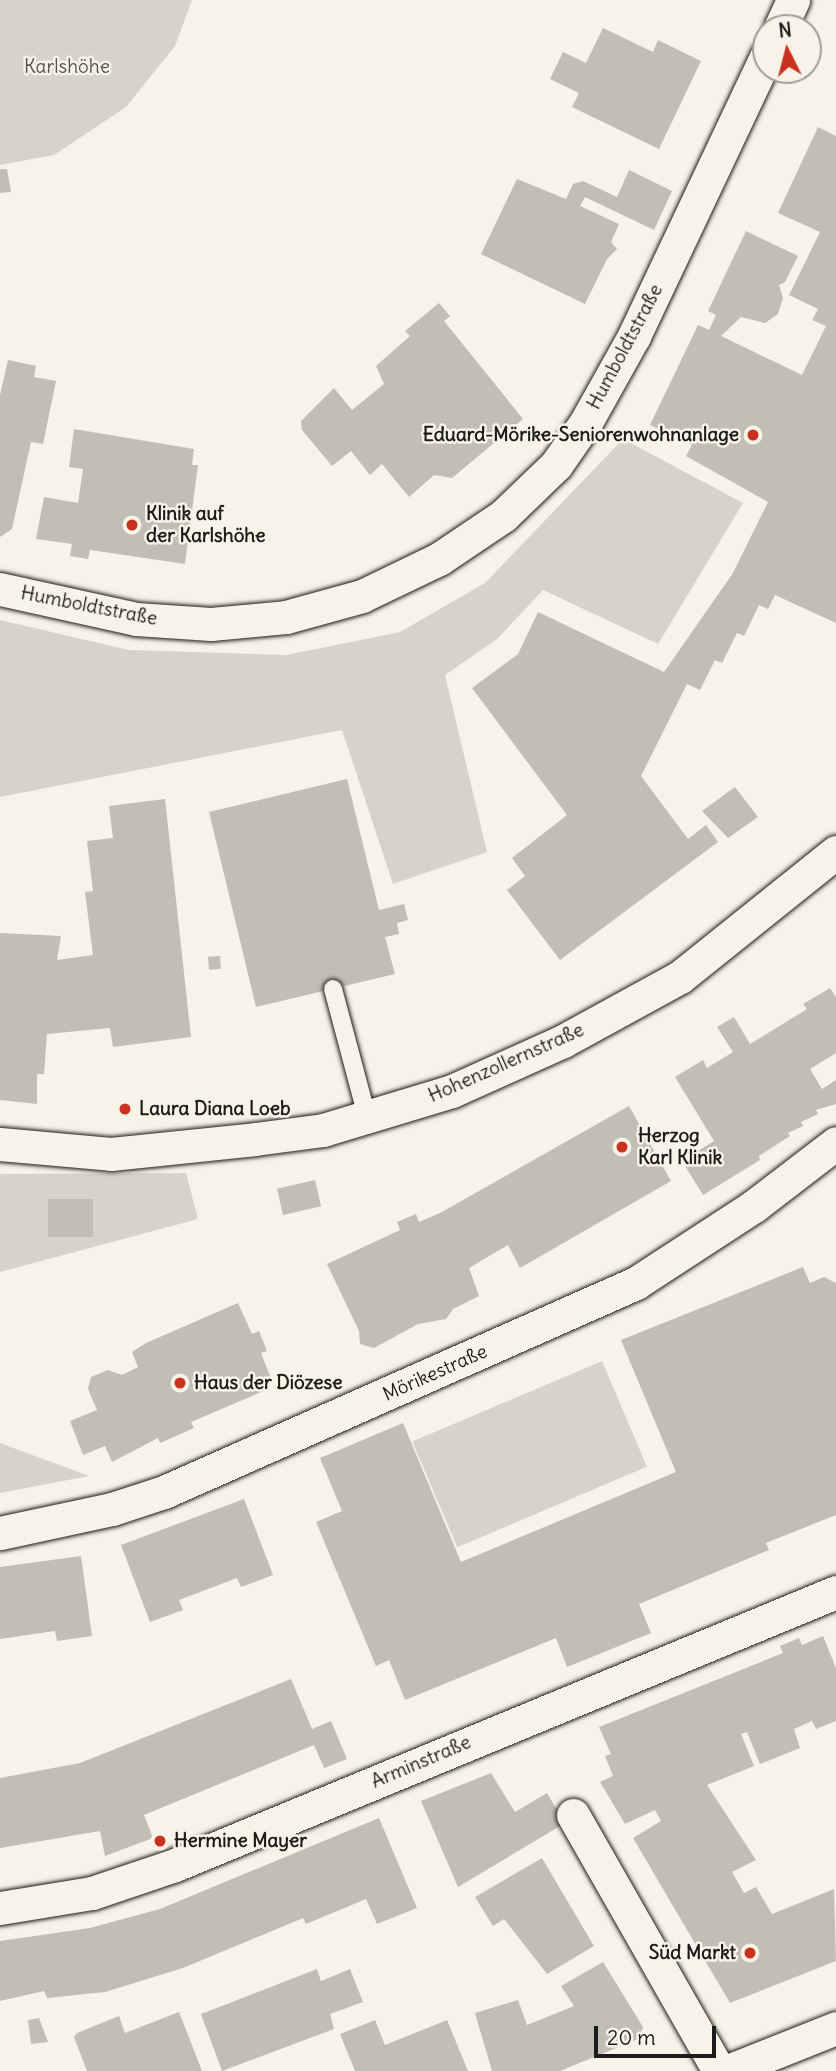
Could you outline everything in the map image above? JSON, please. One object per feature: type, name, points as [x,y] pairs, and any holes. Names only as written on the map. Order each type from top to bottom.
[{"type":"street","name":"Humboldtstraße","points":[[0,589],[136,619],[211,624],[286,617],[373,591],[439,559],[503,516],[556,465],[604,390],[634,336],[753,84]]},
{"type":"street","name":"Hohenzollernstraße","points":[[0,1144],[111,1154],[323,1130],[464,1086],[563,1041],[680,977],[836,852]]},
{"type":"street","name":"Mörikestraße","points":[[0,1533],[112,1509],[164,1492],[636,1283],[754,1206],[836,1143]]},
{"type":"street","name":"Arminstraße","points":[[0,1908],[92,1893],[175,1865],[836,1592]]},
{"type":"street","points":[[573,1815],[719,2071]]},
{"type":"street","points":[[728,2071],[836,2028]]},
{"type":"lane","points":[[333,989],[367,1117]]},
{"type":"green space","name":"Karlshöhe","points":[[0,0],[192,0],[175,46],[126,107],[54,155],[0,165]]},
{"type":"green space","points":[[623,439],[743,503],[658,644],[543,590],[497,639],[445,675],[487,852],[393,884],[342,730],[0,797],[0,620],[129,650],[286,655],[400,632],[485,583]]},
{"type":"green space","points":[[186,1173],[198,1219],[0,1272],[0,1174]]},
{"type":"green space","points":[[602,1361],[647,1467],[457,1547],[412,1441]]},
{"type":"green space","points":[[0,1443],[89,1476],[0,1493]]},
{"type":"building","points":[[603,28],[653,52],[658,40],[701,61],[659,149],[572,107],[579,93],[550,79],[563,52],[586,63]]},
{"type":"building","points":[[818,127],[836,136],[836,623],[775,595],[768,609],[759,605],[744,636],[737,633],[722,663],[715,660],[700,690],[687,684],[641,776],[688,839],[706,825],[718,842],[560,960],[507,890],[525,876],[512,858],[567,815],[472,688],[518,654],[538,612],[664,672],[733,573],[768,502],[686,456],[692,445],[650,425],[698,325],[709,330],[716,315],[708,311],[746,231],[798,256],[785,282],[779,285],[783,298],[778,314],[765,323],[741,317],[721,336],[802,375],[826,326],[812,320],[818,309],[789,295],[820,232],[778,213]]},
{"type":"building","points":[[0,169],[7,169],[11,192],[0,193]]},
{"type":"building","points":[[629,170],[672,191],[654,230],[585,197],[580,206],[619,224],[611,242],[617,249],[607,259],[585,304],[481,254],[517,179],[566,199],[573,184],[583,181],[617,197]]},
{"type":"building","points":[[439,303],[450,316],[444,321],[523,419],[452,478],[434,475],[409,497],[382,464],[370,475],[351,451],[332,466],[302,430],[301,421],[334,388],[352,410],[384,384],[376,366],[410,336],[405,331]]},
{"type":"building","points":[[8,360],[36,366],[34,377],[56,381],[43,444],[31,442],[12,529],[0,537],[0,395]]},
{"type":"building","name":"Klinik auf der Karlshöhe","points":[[74,429],[194,449],[192,465],[198,465],[185,564],[90,550],[88,559],[70,556],[72,544],[36,539],[44,497],[78,503],[83,469],[69,467]]},
{"type":"building","points":[[347,779],[379,910],[404,904],[408,920],[397,923],[399,934],[385,937],[395,974],[256,1007],[209,812]]},
{"type":"building","points":[[735,787],[758,817],[728,838],[702,811]]},
{"type":"building","points":[[165,799],[191,1037],[113,1047],[110,1028],[47,1034],[44,1074],[37,1074],[37,1104],[0,1100],[0,933],[61,936],[57,960],[93,955],[85,892],[93,891],[87,841],[113,838],[109,806]]},
{"type":"building","points":[[220,956],[221,969],[209,970],[208,957]]},
{"type":"building","points":[[830,988],[836,997],[836,1053],[810,1069],[822,1089],[836,1080],[836,1104],[816,1110],[818,1114],[801,1122],[803,1126],[788,1133],[790,1136],[759,1156],[760,1160],[703,1195],[682,1161],[714,1141],[675,1077],[703,1060],[707,1068],[733,1052],[717,1027],[734,1017],[750,1044],[807,1009],[803,1004]]},
{"type":"building","points":[[629,1106],[671,1181],[520,1268],[508,1245],[469,1268],[479,1296],[453,1309],[446,1319],[418,1324],[374,1348],[360,1344],[359,1331],[327,1264],[400,1230],[397,1222],[416,1214],[419,1222],[442,1212]]},
{"type":"building","points":[[315,1180],[321,1206],[283,1215],[277,1189]]},
{"type":"building","points":[[48,1199],[93,1199],[93,1237],[48,1237]]},
{"type":"building","points":[[803,1267],[810,1283],[824,1277],[836,1283],[836,1515],[766,1543],[769,1550],[639,1604],[651,1633],[567,1667],[556,1638],[405,1700],[389,1660],[376,1666],[316,1522],[342,1511],[320,1458],[403,1423],[461,1562],[676,1472],[621,1340]]},
{"type":"building","name":"Haus der Diözese","points":[[238,1303],[252,1334],[259,1331],[267,1351],[261,1353],[270,1376],[266,1390],[191,1422],[194,1428],[160,1443],[158,1438],[112,1462],[105,1446],[83,1455],[70,1421],[97,1410],[88,1389],[91,1377],[108,1370],[122,1375],[138,1367],[132,1352],[146,1343]]},
{"type":"building","points":[[244,1499],[273,1575],[241,1587],[237,1578],[179,1600],[183,1610],[150,1622],[121,1545]]},
{"type":"building","points":[[81,1556],[92,1636],[57,1641],[55,1631],[0,1639],[0,1567]]},
{"type":"building","points":[[823,1636],[836,1668],[836,1721],[816,1729],[812,1721],[794,1729],[800,1748],[760,1764],[747,1732],[741,1734],[754,1766],[707,1785],[756,1860],[732,1872],[744,1893],[756,1887],[772,1914],[834,1889],[836,1961],[730,2003],[633,1838],[661,1821],[655,1810],[625,1824],[600,1782],[613,1776],[605,1756],[611,1754],[599,1727],[783,1653],[780,1646],[799,1638],[802,1645]]},
{"type":"building","points":[[291,1679],[312,1729],[331,1721],[347,1759],[324,1768],[314,1745],[144,1815],[153,1838],[105,1856],[100,1831],[0,1848],[0,1778],[80,1763]]},
{"type":"building","points":[[491,1773],[515,1812],[547,1793],[565,1823],[458,1887],[421,1801]]},
{"type":"building","points":[[379,1818],[417,1908],[377,1924],[366,1899],[306,1924],[303,1918],[183,1968],[105,1992],[47,1998],[44,1991],[0,2001],[0,1941],[90,1928],[160,1909]]},
{"type":"building","points":[[542,1858],[594,1946],[547,1974],[504,1919],[493,1926],[475,1897]]},
{"type":"building","points":[[603,1962],[643,2027],[638,2039],[560,2071],[492,2071],[475,2013],[518,2000],[527,2025],[574,2006],[561,1986]]},
{"type":"building","points":[[317,1969],[321,1981],[350,1969],[363,2002],[330,2014],[334,2029],[222,2071],[201,2014]]},
{"type":"building","points":[[179,2012],[202,2071],[87,2071],[74,2037],[77,2033],[119,2016],[125,2033]]},
{"type":"building","points":[[39,2018],[48,2042],[31,2044],[28,2020]]},
{"type":"building","points":[[375,2020],[385,2045],[447,2020],[468,2071],[355,2071],[340,2034]]},
{"type":"place","name":"Eduard-Mörike-Seniorenwohnanlage","points":[[753,435]]},
{"type":"place","name":"Klinik auf der Karlshöhe","points":[[132,525]]},
{"type":"place","name":"Laura Diana Loeb","points":[[125,1109]]},
{"type":"place","name":"Herzog Karl Klinik","points":[[622,1147]]},
{"type":"place","name":"Haus der Diözese","points":[[180,1383]]},
{"type":"place","name":"Hermine Mayer","points":[[160,1841]]},
{"type":"place","name":"Süd Markt","points":[[750,1953]]}]
